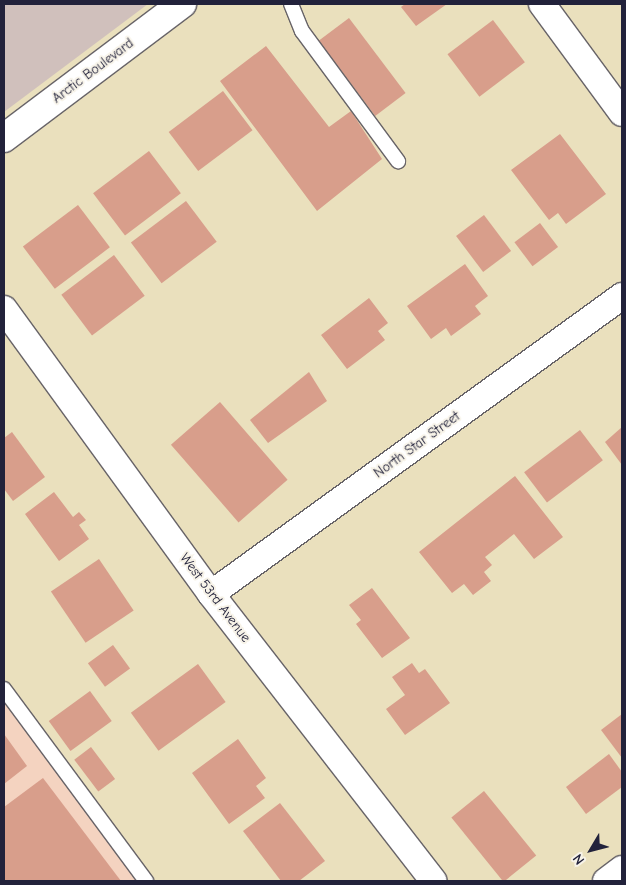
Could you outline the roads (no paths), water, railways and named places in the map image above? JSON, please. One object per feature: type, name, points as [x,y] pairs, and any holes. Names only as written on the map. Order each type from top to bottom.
[{"type":"main road","name":"Arctic Boulevard","points":[[7,129],[182,4]]},
{"type":"street","points":[[542,4],[622,113]]},
{"type":"street","name":"North Star Street","points":[[211,594],[622,296]]},
{"type":"street","name":"West 53rd Avenue","points":[[4,308],[211,594],[434,881]]},
{"type":"street","points":[[606,881],[622,869]]},
{"type":"lane","points":[[291,4],[302,31],[398,161]]},
{"type":"lane","points":[[4,689],[146,881]]}]
